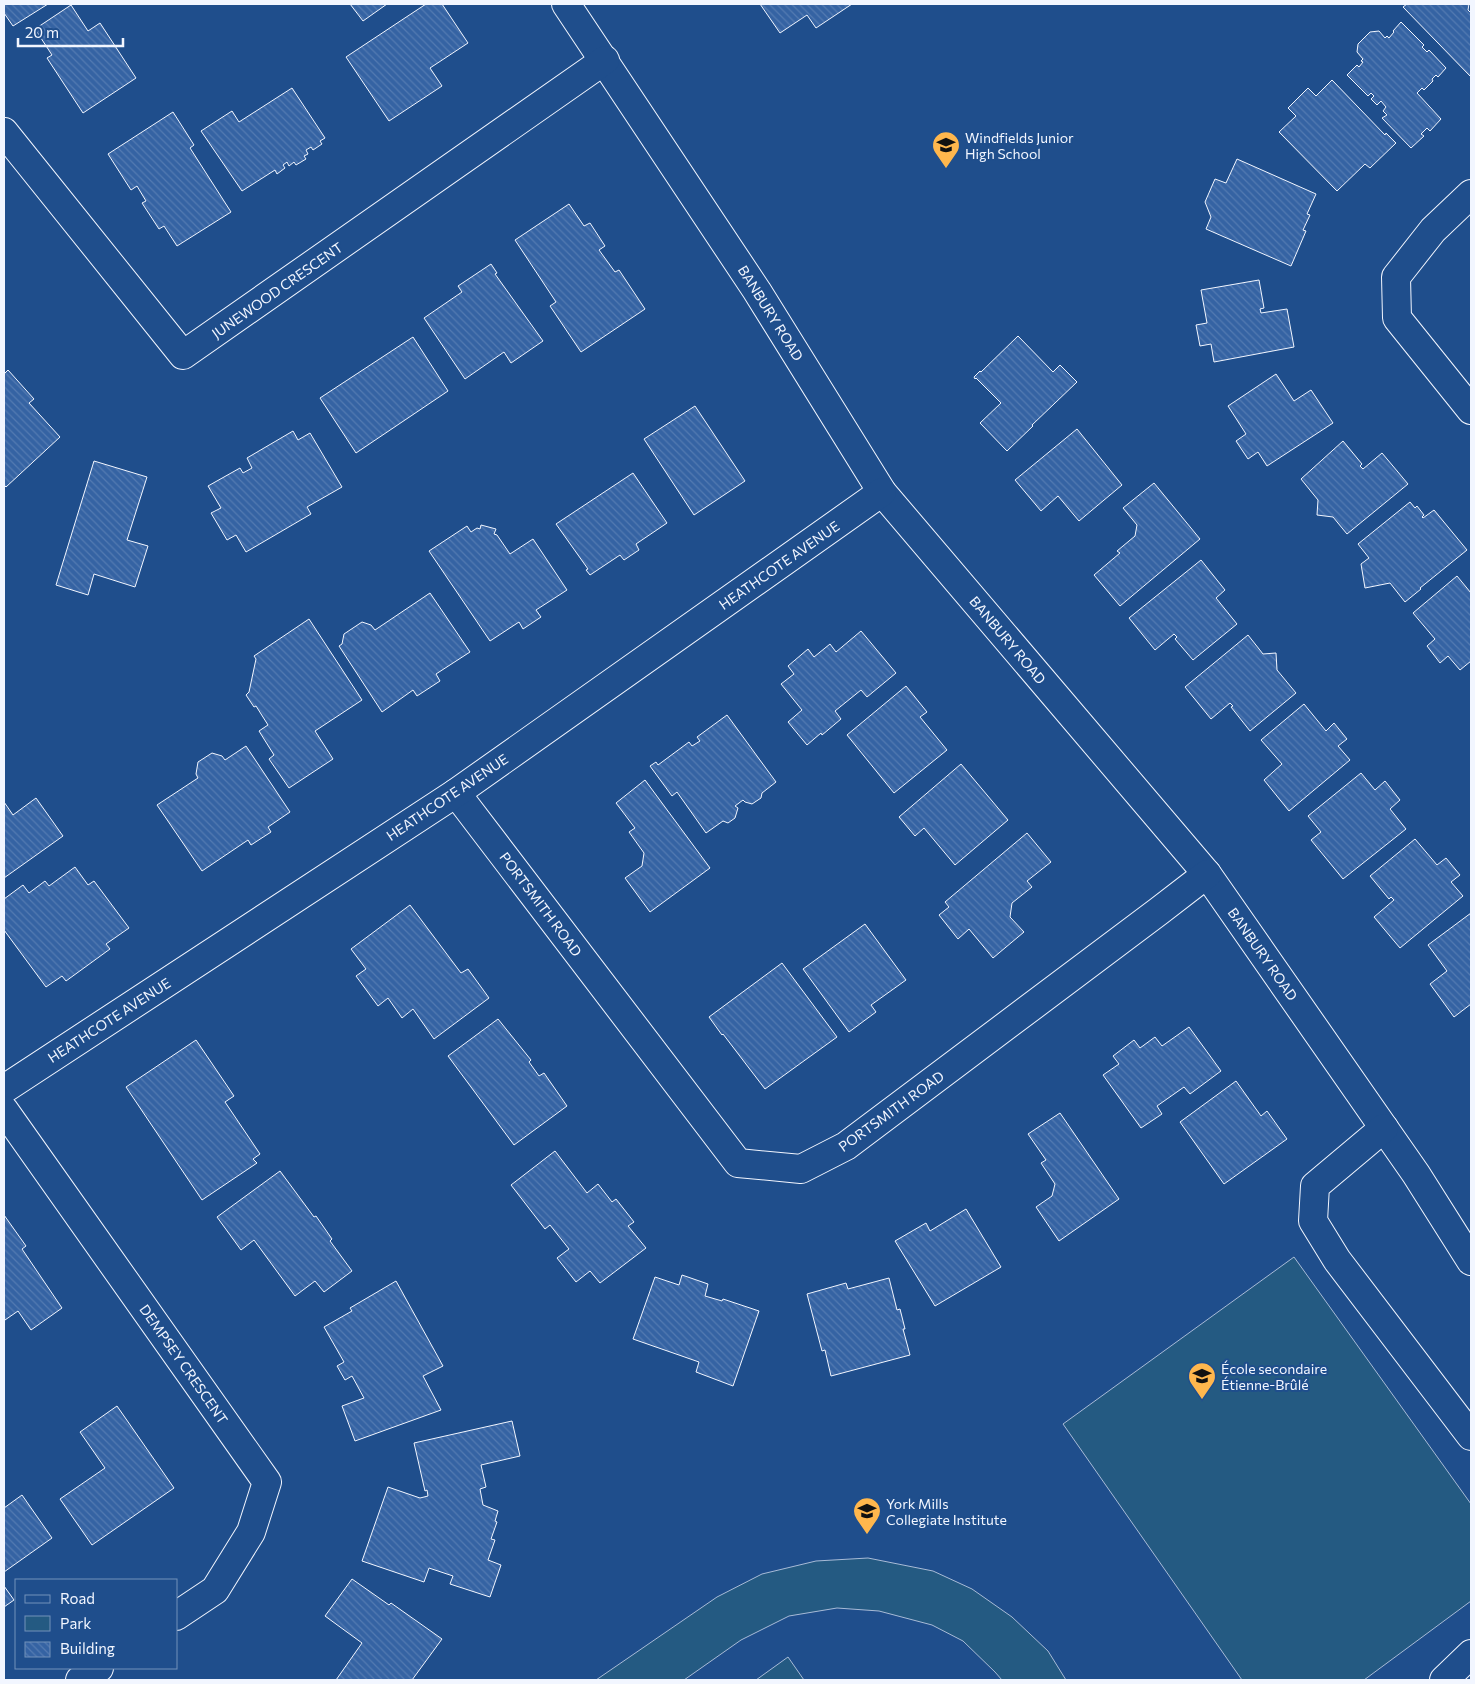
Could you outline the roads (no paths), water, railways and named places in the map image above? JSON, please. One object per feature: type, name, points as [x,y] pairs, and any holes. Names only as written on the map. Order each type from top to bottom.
[{"type":"street","name":"BANBURY ROAD","points":[[566,4],[757,291],[882,492],[1207,874],[1416,1174],[1471,1261]]},
{"type":"street","name":"JUNEWOOD CRESCENT","points":[[4,132],[183,355],[605,60]]},
{"type":"street","points":[[1471,194],[1433,230],[1396,277],[1396,318],[1471,410]]},
{"type":"street","name":"HEATHCOTE AVENUE","points":[[4,1089],[456,793],[882,492]]},
{"type":"street","name":"PORTSMITH ROAD","points":[[456,793],[738,1163],[801,1168],[846,1146],[1207,874]]},
{"type":"street","name":"DEMPSEY CRESCENT","points":[[4,1110],[267,1482],[251,1532],[215,1590],[178,1615]]},
{"type":"street","points":[[1384,1128],[1315,1186],[1313,1221],[1337,1260],[1471,1436]]},
{"type":"street","points":[[1444,1680],[1471,1654]]},
{"type":"street","points":[[80,1680],[97,1669]]},
{"type":"place","name":"Windfields Junior High School","points":[[946,169]]},
{"type":"place","name":"École secondaire Étienne-Brûlé","points":[[1202,1400]]},
{"type":"place","name":"York Mills Collegiate Institute","points":[[867,1535]]}]
